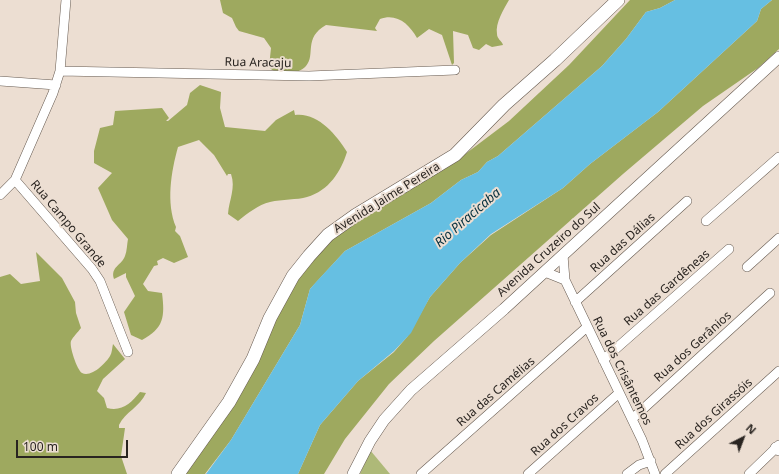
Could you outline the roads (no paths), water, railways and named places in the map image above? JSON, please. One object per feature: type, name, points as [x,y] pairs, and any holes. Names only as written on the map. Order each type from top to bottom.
[{"type":"main road","name":"Avenida Jaime Pereira","points":[[167,474],[222,398],[286,274],[304,251],[325,229],[350,209],[450,150],[502,98],[605,0]]},
{"type":"main road","name":"Avenida Jaime Pereira","points":[[178,474],[229,402],[253,359],[270,318],[293,276],[328,235],[356,214],[455,155],[504,105],[555,60],[618,0]]},
{"type":"street","points":[[0,195],[15,180],[56,85],[60,71],[66,0]]},
{"type":"street","name":"Avenida Cruzeiro do Sul","points":[[353,474],[370,441],[384,420],[411,390],[545,272],[779,57]]},
{"type":"street","name":"Rua Aracaju","points":[[60,71],[309,76],[456,70]]},
{"type":"street","points":[[0,81],[56,85]]},
{"type":"street","points":[[706,221],[779,157]]},
{"type":"street","name":"Rua Campo Grande","points":[[15,180],[92,269],[100,281],[128,352]]},
{"type":"street","name":"Rua das Dálias","points":[[575,302],[687,200]]},
{"type":"street","points":[[747,267],[779,238]]},
{"type":"street","name":"Rua das Gardêneas","points":[[603,360],[729,249]]},
{"type":"street","name":"Rua dos Crisântemos","points":[[563,255],[565,280],[632,419],[651,461],[655,474]]},
{"type":"street","points":[[545,272],[565,280]]},
{"type":"street","name":"Rua dos Gerânios","points":[[632,419],[770,293]]},
{"type":"street","name":"Rua das Camélias","points":[[421,474],[587,327]]},
{"type":"street","name":"Rua dos Girassóis","points":[[665,474],[779,371]]},
{"type":"street","name":"Rua dos Cravos","points":[[528,474],[619,393]]},
{"type":"street","points":[[749,474],[778,448]]},
{"type":"street","points":[[627,474],[639,465],[651,461]]},
{"type":"water","name":"Rio Piracicaba","points":[[675,0],[772,0],[761,9],[757,21],[658,112],[590,164],[563,188],[491,234],[460,263],[430,297],[411,333],[394,351],[358,381],[320,425],[298,474],[206,474],[231,440],[300,325],[310,289],[345,251],[431,203],[461,180],[478,172],[487,162],[498,156],[602,66],[626,39],[646,12],[660,8]]}]
